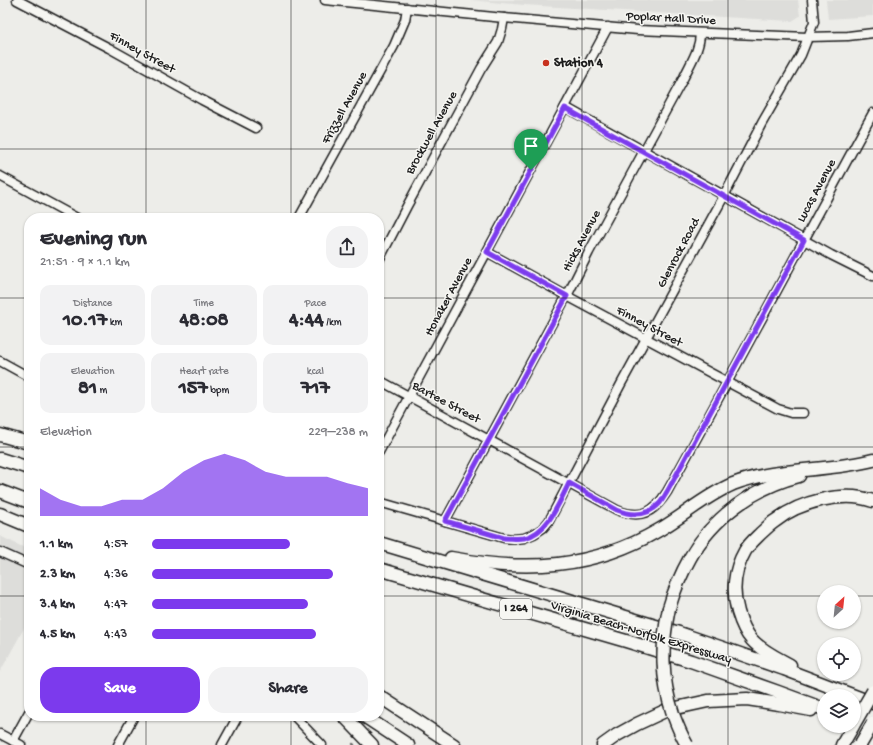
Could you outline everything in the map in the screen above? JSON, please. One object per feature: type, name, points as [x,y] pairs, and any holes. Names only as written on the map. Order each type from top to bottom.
[{"type":"highway","points":[[0,435],[24,442]]},
{"type":"highway","points":[[0,459],[24,466]]},
{"type":"highway","points":[[687,745],[677,725],[670,704],[663,666],[663,646],[669,608],[675,589],[690,557],[712,527],[723,516],[753,495],[769,486],[789,478],[828,468],[873,460]]},
{"type":"highway","points":[[395,548],[466,561],[509,566],[552,565],[575,562],[614,552],[634,544],[659,531],[701,501],[733,485],[763,475],[828,468]]},
{"type":"highway","points":[[0,491],[24,500]]},
{"type":"highway","points":[[839,689],[778,658],[761,648],[752,640],[741,620],[737,608],[734,594],[735,576],[739,564],[747,549],[775,520],[788,512],[818,500],[858,497],[873,501]]},
{"type":"highway","points":[[0,514],[24,524]]},
{"type":"highway","points":[[384,545],[679,632],[755,658],[836,689]]},
{"type":"highway","name":"Virginia Beach-Norfolk Expressway","points":[[384,570],[691,661],[817,706]]},
{"type":"highway","points":[[861,712],[873,691]]},
{"type":"highway","points":[[384,699],[454,745]]},
{"type":"highway","points":[[603,745],[636,724],[667,710],[708,701],[747,699],[817,712]]},
{"type":"highway","points":[[861,699],[873,704]]},
{"type":"highway","points":[[349,721],[372,745]]},
{"type":"highway","points":[[372,721],[408,745]]},
{"type":"highway","points":[[860,745],[873,723]]},
{"type":"highway","points":[[861,724],[873,729]]},
{"type":"highway","points":[[842,745],[849,733]]},
{"type":"street","name":"Finney Street","points":[[17,0],[256,128]]},
{"type":"street","name":"Poplar Hall Drive","points":[[325,0],[361,2],[504,18],[700,33],[808,37],[848,36],[873,33]]},
{"type":"street","name":"Glenrock Road","points":[[384,503],[504,538],[524,538],[543,528],[549,521],[762,123],[801,55],[814,22],[812,0]]},
{"type":"street","name":"Frizzell Avenue","points":[[302,213],[394,46],[405,20],[407,8]]},
{"type":"street","name":"Brockwell Avenue","points":[[384,250],[410,199],[481,69],[498,42],[504,18]]},
{"type":"street","name":"Honaker Avenue","points":[[384,443],[608,27]]},
{"type":"street","name":"Hicks Avenue","points":[[445,521],[684,77],[698,49],[700,33]]},
{"type":"street","points":[[565,108],[804,240],[873,276]]},
{"type":"street","name":"Lucas Avenue","points":[[667,492],[873,112]]},
{"type":"street","points":[[0,176],[68,213]]},
{"type":"street","name":"Finney Street","points":[[487,252],[778,409],[791,413],[803,413]]},
{"type":"street","points":[[0,361],[24,374]]},
{"type":"street","name":"Bartee Street","points":[[384,383],[617,510],[625,513],[640,514],[652,509],[660,503],[667,492]]},
{"type":"street","points":[[0,552],[24,563]]},
{"type":"street","points":[[13,741],[24,721]]},
{"type":"street","points":[[118,745],[131,721]]},
{"type":"street","points":[[222,745],[235,721]]},
{"type":"street","points":[[299,721],[322,745]]},
{"type":"street","points":[[0,734],[21,745]]},
{"type":"shaded area","points":[[470,0],[798,0],[800,16],[792,21],[524,5]]},
{"type":"shaded area","points":[[826,0],[873,0],[873,16],[828,19]]},
{"type":"shaded area","points":[[0,536],[24,548],[24,628],[0,672]]},
{"type":"place","name":"Station 4","points":[[546,63]]},
{"type":"route","points":[[565,108],[804,240],[660,503],[652,509],[640,514],[625,513],[569,483],[549,521],[543,528],[524,538],[514,539],[504,538],[445,521],[567,296],[487,252],[531,170],[565,108]]}]
